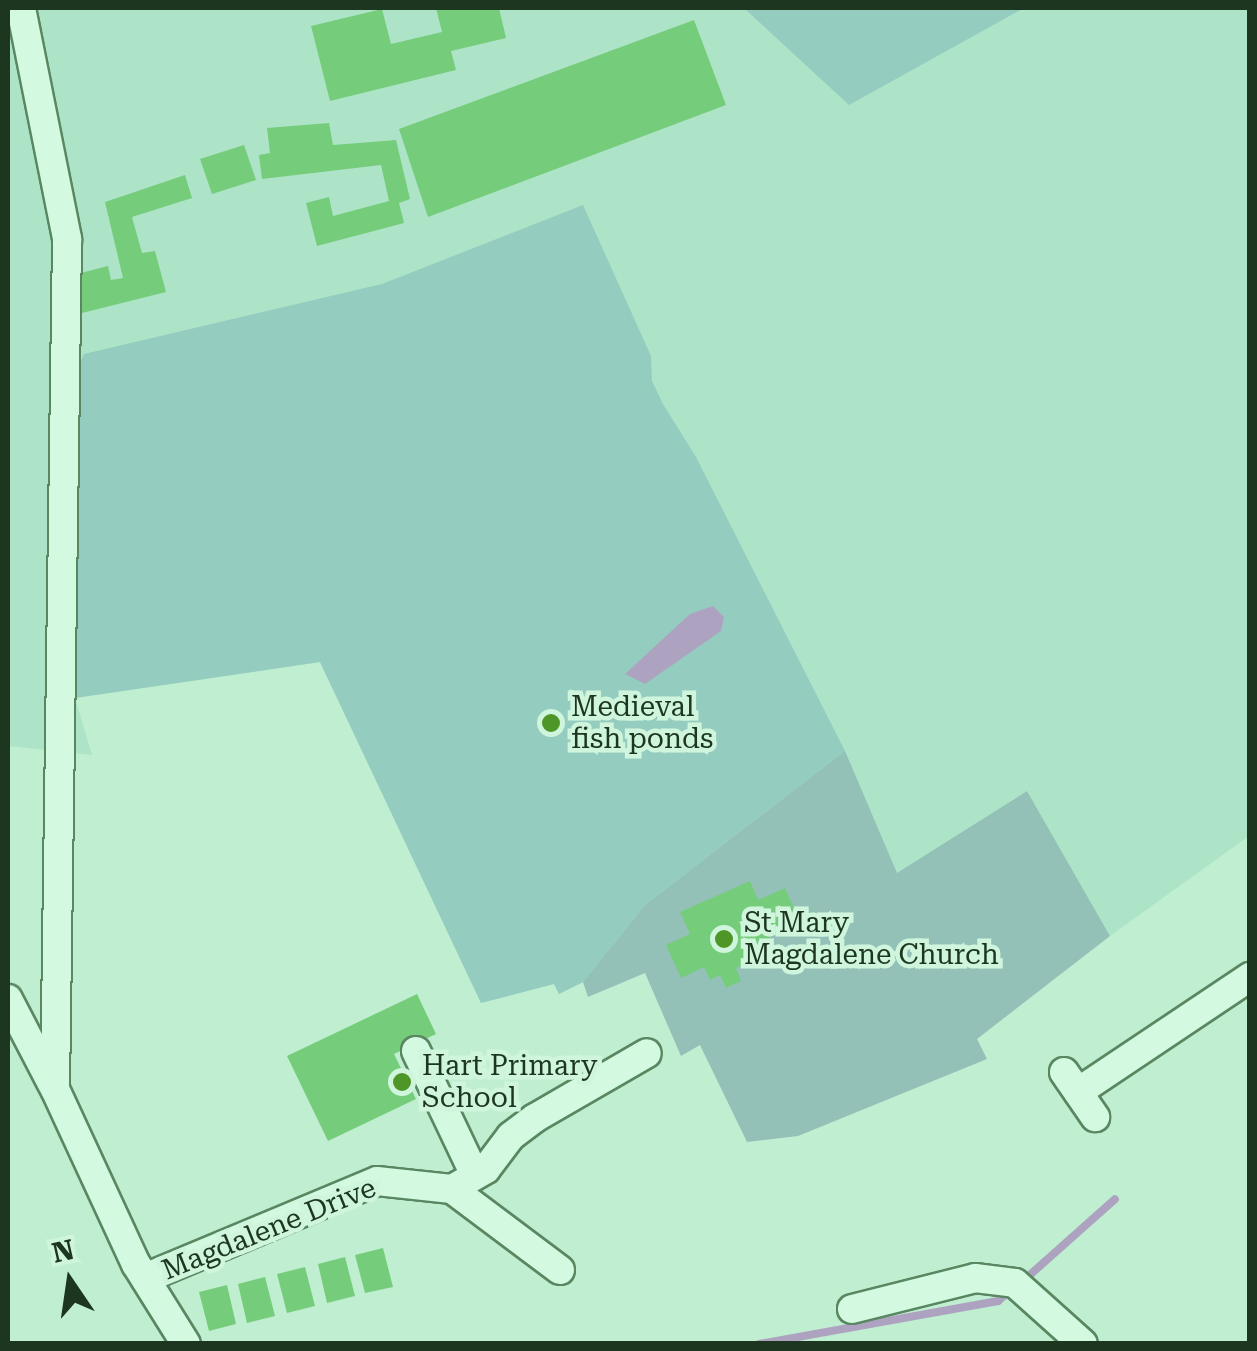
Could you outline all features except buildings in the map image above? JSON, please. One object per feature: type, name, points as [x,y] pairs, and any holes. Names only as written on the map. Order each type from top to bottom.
[{"type":"street","points":[[21,8],[67,239],[53,994],[56,1090]]},
{"type":"street","points":[[1095,1117],[1071,1082],[1250,977]]},
{"type":"street","points":[[53,994],[9,1002],[56,1090],[145,1278],[186,1344]]},
{"type":"street","points":[[416,1051],[463,1182],[560,1270]]},
{"type":"street","points":[[463,1182],[535,1118],[647,1053]]},
{"type":"street","name":"Magdalene Drive","points":[[145,1278],[377,1182],[463,1182]]},
{"type":"street","points":[[852,1309],[975,1278],[1016,1284],[1084,1344]]},
{"type":"green space","points":[[8,8],[1249,8],[1249,836],[1110,936],[1027,791],[897,874],[845,752],[645,905],[583,982],[559,994],[554,984],[481,1003],[320,662],[75,698],[92,755],[8,746]]},
{"type":"shaded area","points":[[744,8],[1024,8],[849,105]]},
{"type":"shaded area","points":[[583,205],[651,356],[652,381],[663,404],[696,457],[845,751],[645,905],[583,982],[559,994],[554,984],[481,1003],[320,662],[75,698],[75,375],[84,354],[382,284]]},
{"type":"shaded area","points":[[713,606],[724,617],[721,631],[645,684],[625,674],[690,614]]},
{"type":"shaded area","points":[[845,751],[897,873],[1027,791],[1110,936],[977,1039],[987,1059],[798,1136],[747,1142],[700,1045],[681,1056],[645,973],[588,997],[583,982],[645,905]]},
{"type":"waterway","points":[[1023,1281],[1115,1199]]},
{"type":"waterway","points":[[759,1344],[998,1301],[1012,1289]]},
{"type":"place","name":"Medieval fish ponds","points":[[551,723]]},
{"type":"place","name":"St Mary Magdalene Church","points":[[724,939]]},
{"type":"place","name":"Hart Primary School","points":[[402,1082]]}]
